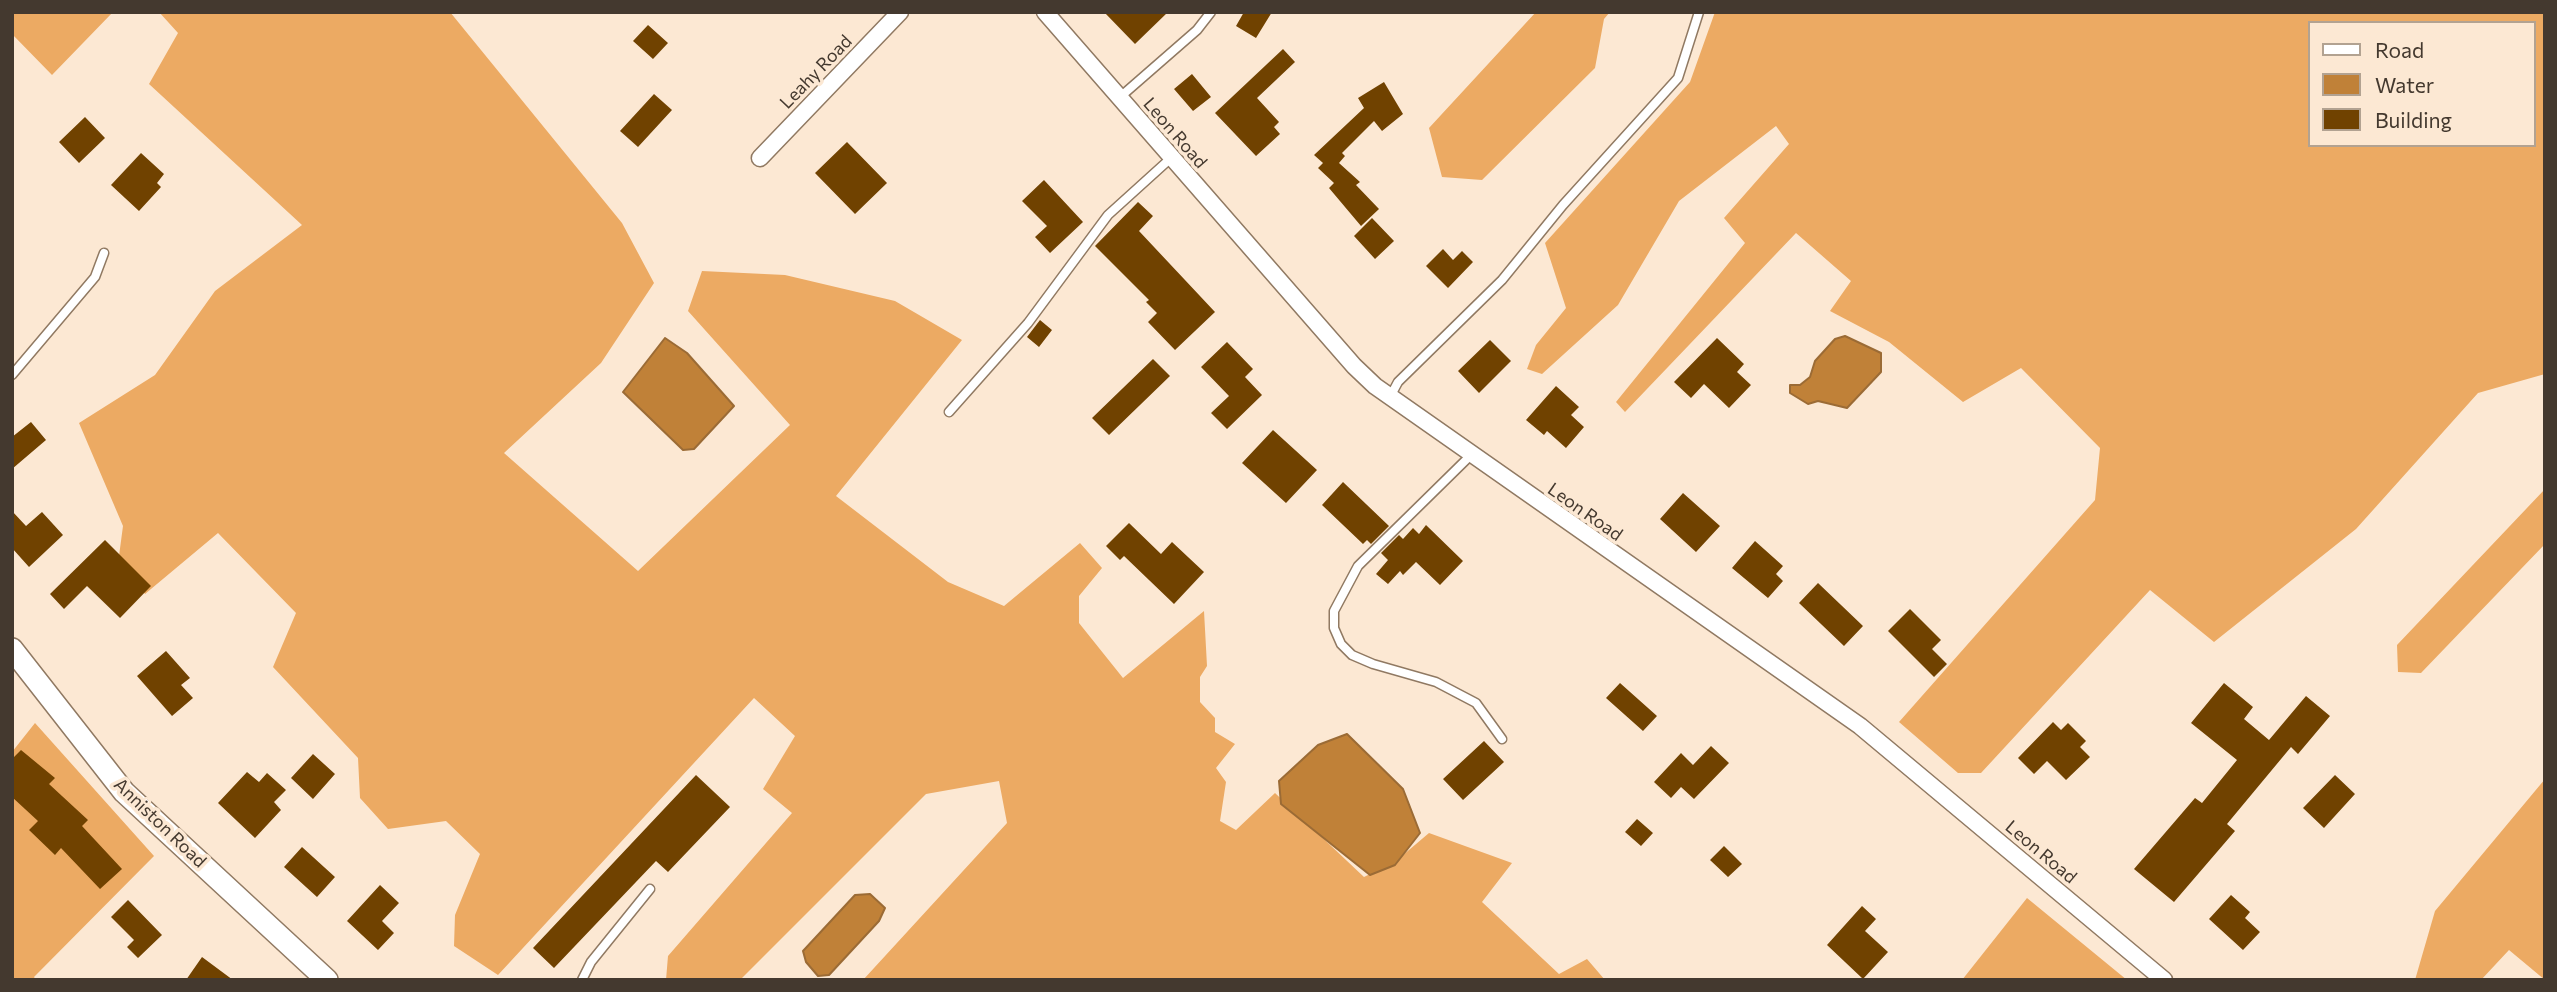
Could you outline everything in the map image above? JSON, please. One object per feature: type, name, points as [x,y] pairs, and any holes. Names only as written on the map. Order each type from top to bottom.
[{"type":"street","name":"Leahy Road","points":[[760,159],[900,12]]},
{"type":"street","name":"Leon Road","points":[[1045,12],[1354,366],[1390,397],[1471,455],[1860,726],[2164,980]]},
{"type":"street","name":"Anniston Road","points":[[12,649],[124,792],[327,980]]},
{"type":"lane","points":[[1119,98],[1197,30],[1212,12]]},
{"type":"lane","points":[[1390,397],[1398,382],[1503,280],[1563,205],[1678,78],[1699,12]]},
{"type":"lane","points":[[949,412],[1028,323],[1108,215],[1171,158]]},
{"type":"lane","points":[[12,375],[94,277],[104,253]]},
{"type":"lane","points":[[1471,455],[1358,566],[1334,611],[1334,628],[1341,644],[1352,655],[1373,664],[1436,682],[1476,703],[1502,739]]},
{"type":"lane","points":[[582,980],[591,962],[650,889]]},
{"type":"shaded area","points":[[12,12],[113,12],[52,75],[12,34]]},
{"type":"shaded area","points":[[159,12],[450,12],[622,223],[654,283],[601,363],[504,453],[638,571],[790,425],[688,311],[702,271],[785,275],[895,301],[962,340],[836,496],[948,582],[1004,606],[1080,543],[1102,568],[1079,596],[1079,623],[1123,678],[1204,611],[1207,666],[1200,677],[1200,702],[1215,718],[1215,732],[1235,744],[1216,768],[1226,782],[1220,821],[1236,830],[1275,793],[1364,877],[1396,861],[1429,833],[1512,863],[1482,902],[1559,974],[1587,959],[1605,980],[863,980],[1007,823],[999,781],[926,794],[740,980],[666,980],[668,956],[792,813],[763,789],[795,736],[754,698],[498,975],[454,946],[455,915],[480,854],[446,821],[388,829],[360,798],[358,758],[273,667],[296,613],[218,533],[145,594],[119,556],[123,526],[79,423],[155,375],[215,291],[302,225],[149,84],[178,33]]},
{"type":"shaded area","points":[[1536,12],[1610,12],[1604,19],[1595,68],[1482,180],[1442,177],[1429,128]]},
{"type":"shaded area","points":[[1715,12],[2545,12],[2545,374],[2478,393],[2356,529],[2214,642],[2150,590],[1981,773],[1958,773],[1899,722],[2095,500],[2100,448],[2021,368],[1963,402],[1889,342],[1830,311],[1851,281],[1796,233],[1625,412],[1616,402],[1745,243],[1724,218],[1789,144],[1776,126],[1679,201],[1618,305],[1542,374],[1527,369],[1536,345],[1566,308],[1545,243],[1690,82]]},
{"type":"shaded area","points":[[2545,489],[2545,544],[2421,673],[2398,672],[2397,645]]},
{"type":"shaded area","points":[[35,723],[154,856],[34,977],[36,980],[12,980],[12,752]]},
{"type":"shaded area","points":[[2545,779],[2545,980],[2509,950],[2481,980],[2415,980],[2435,911]]},
{"type":"shaded area","points":[[2027,898],[2127,980],[1962,980]]},
{"type":"water","points":[[1845,336],[1881,353],[1881,372],[1847,408],[1818,401],[1808,404],[1790,393],[1790,385],[1800,385],[1810,377],[1815,361],[1835,339]]},
{"type":"water","points":[[665,338],[687,353],[734,406],[694,449],[683,450],[623,392]]},
{"type":"water","points":[[1347,734],[1403,789],[1420,833],[1395,865],[1370,875],[1281,804],[1279,781],[1318,745]]},
{"type":"water","points":[[870,894],[885,908],[879,921],[829,975],[818,976],[806,962],[803,951],[855,895]]},
{"type":"building","points":[[1104,12],[1168,12],[1135,44]]},
{"type":"building","points":[[1244,12],[1272,12],[1256,38],[1236,26]]},
{"type":"building","points":[[648,25],[668,43],[653,59],[633,41]]},
{"type":"building","points":[[1283,49],[1295,62],[1257,98],[1279,122],[1274,127],[1280,134],[1256,156],[1215,113]]},
{"type":"building","points":[[1192,74],[1211,97],[1193,111],[1174,89]]},
{"type":"building","points":[[1384,82],[1403,114],[1382,131],[1374,121],[1342,153],[1345,156],[1339,163],[1360,182],[1356,185],[1379,209],[1361,226],[1329,188],[1334,183],[1318,168],[1323,163],[1314,155],[1364,108],[1358,98]]},
{"type":"building","points":[[654,94],[672,110],[638,147],[620,131]]},
{"type":"building","points":[[85,117],[105,138],[79,163],[59,142]]},
{"type":"building","points":[[847,142],[887,183],[855,214],[815,173]]},
{"type":"building","points":[[141,153],[164,174],[157,183],[161,187],[139,211],[111,185]]},
{"type":"building","points":[[1044,180],[1083,222],[1050,253],[1035,237],[1047,226],[1022,201]]},
{"type":"building","points":[[1138,202],[1153,216],[1139,231],[1215,312],[1175,350],[1148,322],[1157,313],[1146,302],[1149,300],[1095,246]]},
{"type":"building","points":[[1372,218],[1394,241],[1375,259],[1354,236]]},
{"type":"building","points":[[1443,249],[1453,260],[1462,251],[1473,262],[1448,288],[1426,266]]},
{"type":"building","points":[[1040,320],[1052,330],[1039,347],[1027,337]]},
{"type":"building","points":[[1717,338],[1744,364],[1737,372],[1751,385],[1729,408],[1704,384],[1691,398],[1674,382]]},
{"type":"building","points":[[1490,340],[1511,361],[1479,393],[1458,371]]},
{"type":"building","points":[[1227,342],[1253,369],[1245,377],[1262,395],[1227,429],[1211,413],[1229,396],[1201,367]]},
{"type":"building","points":[[1153,359],[1170,376],[1109,435],[1092,418]]},
{"type":"building","points":[[1556,386],[1579,407],[1571,415],[1584,427],[1566,448],[1547,431],[1544,435],[1526,420]]},
{"type":"building","points":[[31,422],[46,440],[12,469],[12,437]]},
{"type":"building","points":[[1273,430],[1317,470],[1286,503],[1242,463]]},
{"type":"building","points":[[1343,482],[1389,526],[1371,544],[1367,540],[1363,544],[1322,505]]},
{"type":"building","points":[[1683,493],[1720,526],[1696,552],[1660,519]]},
{"type":"building","points":[[12,511],[26,526],[42,512],[63,535],[29,567],[12,548]]},
{"type":"building","points":[[1129,523],[1161,554],[1172,542],[1204,572],[1174,604],[1124,556],[1120,560],[1106,546]]},
{"type":"building","points":[[1426,525],[1463,561],[1440,585],[1416,562],[1403,575],[1400,571],[1388,584],[1376,574],[1388,560],[1381,553],[1399,535],[1403,539],[1413,528],[1419,534]]},
{"type":"building","points":[[105,540],[151,586],[120,618],[87,586],[64,609],[50,594]]},
{"type":"building","points":[[1755,541],[1783,566],[1776,574],[1783,581],[1768,598],[1732,568]]},
{"type":"building","points":[[1818,583],[1863,626],[1844,646],[1799,603]]},
{"type":"building","points":[[1910,609],[1941,640],[1932,649],[1947,664],[1934,677],[1888,631]]},
{"type":"building","points":[[166,651],[190,678],[181,685],[193,698],[172,716],[137,676]]},
{"type":"building","points":[[1620,683],[1657,716],[1643,731],[1606,698]]},
{"type":"building","points":[[2224,683],[2253,707],[2244,719],[2269,740],[2306,696],[2330,716],[2298,754],[2291,747],[2227,824],[2235,831],[2174,902],[2134,869],[2195,798],[2202,803],[2237,760],[2191,723]]},
{"type":"building","points":[[2053,722],[2061,730],[2068,723],[2086,741],[2080,747],[2090,757],[2066,780],[2047,761],[2034,774],[2018,758]]},
{"type":"building","points":[[1484,741],[1504,762],[1463,800],[1443,779]]},
{"type":"building","points":[[1711,746],[1729,763],[1694,799],[1681,787],[1671,798],[1654,782],[1681,753],[1693,765]]},
{"type":"building","points":[[21,750],[55,778],[49,784],[88,820],[82,826],[122,869],[100,889],[61,848],[55,855],[29,830],[38,821],[12,797],[12,759]]},
{"type":"building","points":[[313,754],[335,774],[313,799],[291,778]]},
{"type":"building","points":[[247,772],[259,782],[267,773],[286,790],[274,802],[281,810],[255,838],[218,803]]},
{"type":"building","points":[[696,775],[730,807],[668,872],[656,861],[554,968],[533,948]]},
{"type":"building","points":[[2335,775],[2355,794],[2324,828],[2303,808]]},
{"type":"building","points":[[1637,819],[1653,833],[1641,846],[1625,832]]},
{"type":"building","points":[[1724,846],[1742,864],[1728,877],[1710,860]]},
{"type":"building","points":[[302,847],[335,877],[317,897],[284,867]]},
{"type":"building","points":[[380,885],[399,903],[382,921],[394,933],[378,950],[347,921]]},
{"type":"building","points":[[2231,895],[2250,912],[2245,918],[2260,932],[2243,950],[2209,919]]},
{"type":"building","points":[[128,900],[162,935],[138,958],[127,947],[134,940],[111,917]]},
{"type":"building","points":[[1862,906],[1876,919],[1865,931],[1888,952],[1863,979],[1827,945]]},
{"type":"building","points":[[202,957],[233,980],[186,980]]}]
